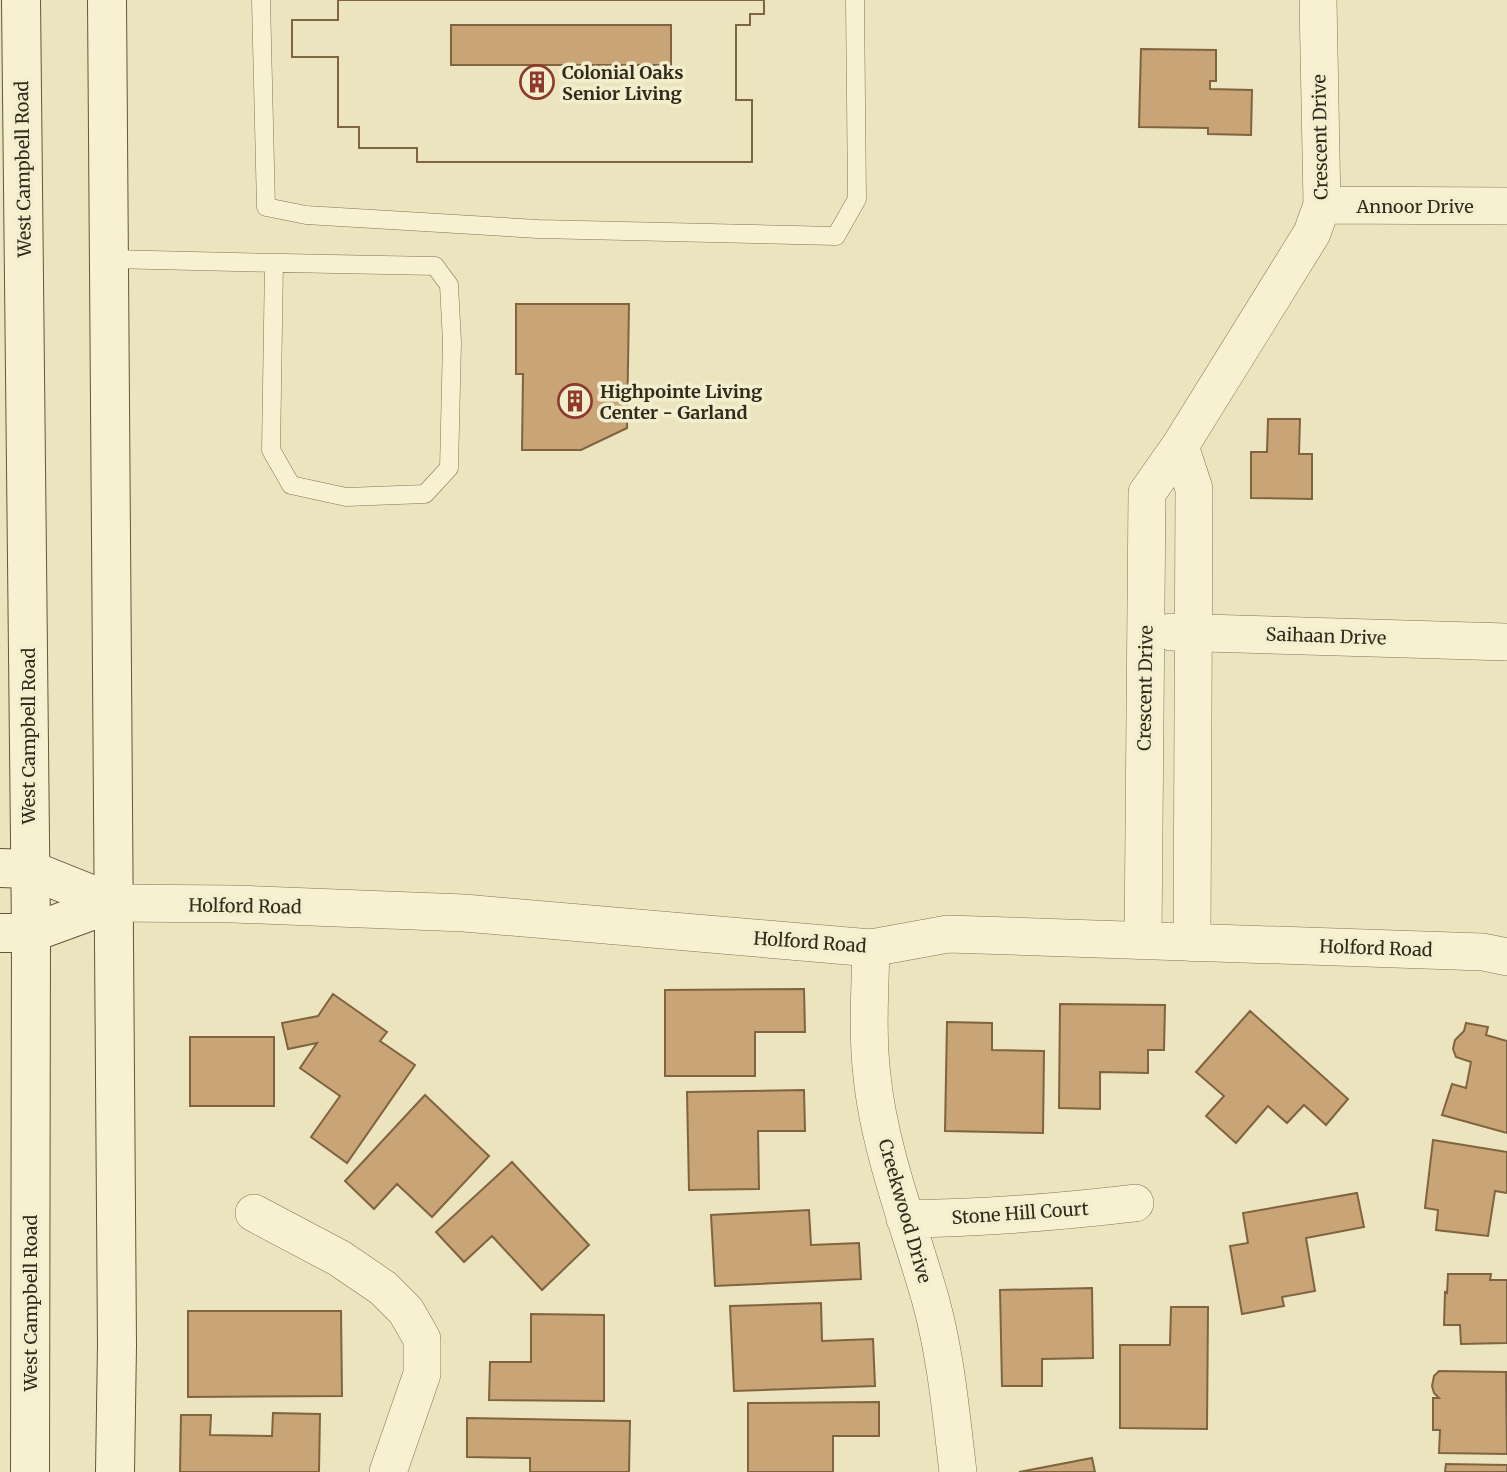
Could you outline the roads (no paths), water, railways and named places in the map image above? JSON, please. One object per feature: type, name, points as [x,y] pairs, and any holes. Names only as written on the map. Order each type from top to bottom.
[{"type":"main road","name":"West Campbell Road","points":[[21,0],[27,455],[14,868],[30,1472]]},
{"type":"main road","points":[[107,0],[117,1345],[115,1472]]},
{"type":"main road","name":"Holford Road","points":[[14,868],[113,903]]},
{"type":"main road","name":"Holford Road","points":[[15,933],[113,903]]},
{"type":"street","name":"Crescent Drive","points":[[1143,941],[1147,493],[1180,446],[1312,233],[1322,205],[1318,0]]},
{"type":"street","name":"Annoor Drive","points":[[1322,205],[1507,206]]},
{"type":"street","points":[[1180,446],[1194,489],[1192,943]]},
{"type":"street","name":"Saihaan Drive","points":[[1145,632],[1507,642]]},
{"type":"street","name":"Holford Road","points":[[113,903],[234,904],[464,913],[871,947],[947,934],[1483,952],[1507,957]]},
{"type":"street","name":"Creekwood Drive","points":[[871,947],[869,1022],[872,1078],[905,1219],[931,1300],[945,1364],[958,1472]]},
{"type":"street","name":"Stone Hill Court","points":[[905,1219],[948,1219],[1135,1203]]},
{"type":"street","points":[[254,1213],[339,1258],[383,1288],[406,1311],[422,1339],[422,1374],[388,1472]]},
{"type":"lane","points":[[261,0],[266,207],[306,215],[524,228],[836,236],[857,199],[855,0]]},
{"type":"lane","points":[[110,260],[274,263],[435,266],[449,285],[452,342],[449,468],[425,494],[346,497],[291,485],[271,450],[274,263]]},
{"type":"place","name":"Colonial Oaks Senior Living","points":[[537,82]]},
{"type":"place","name":"Highpointe Living Center - Garland","points":[[575,401]]}]
